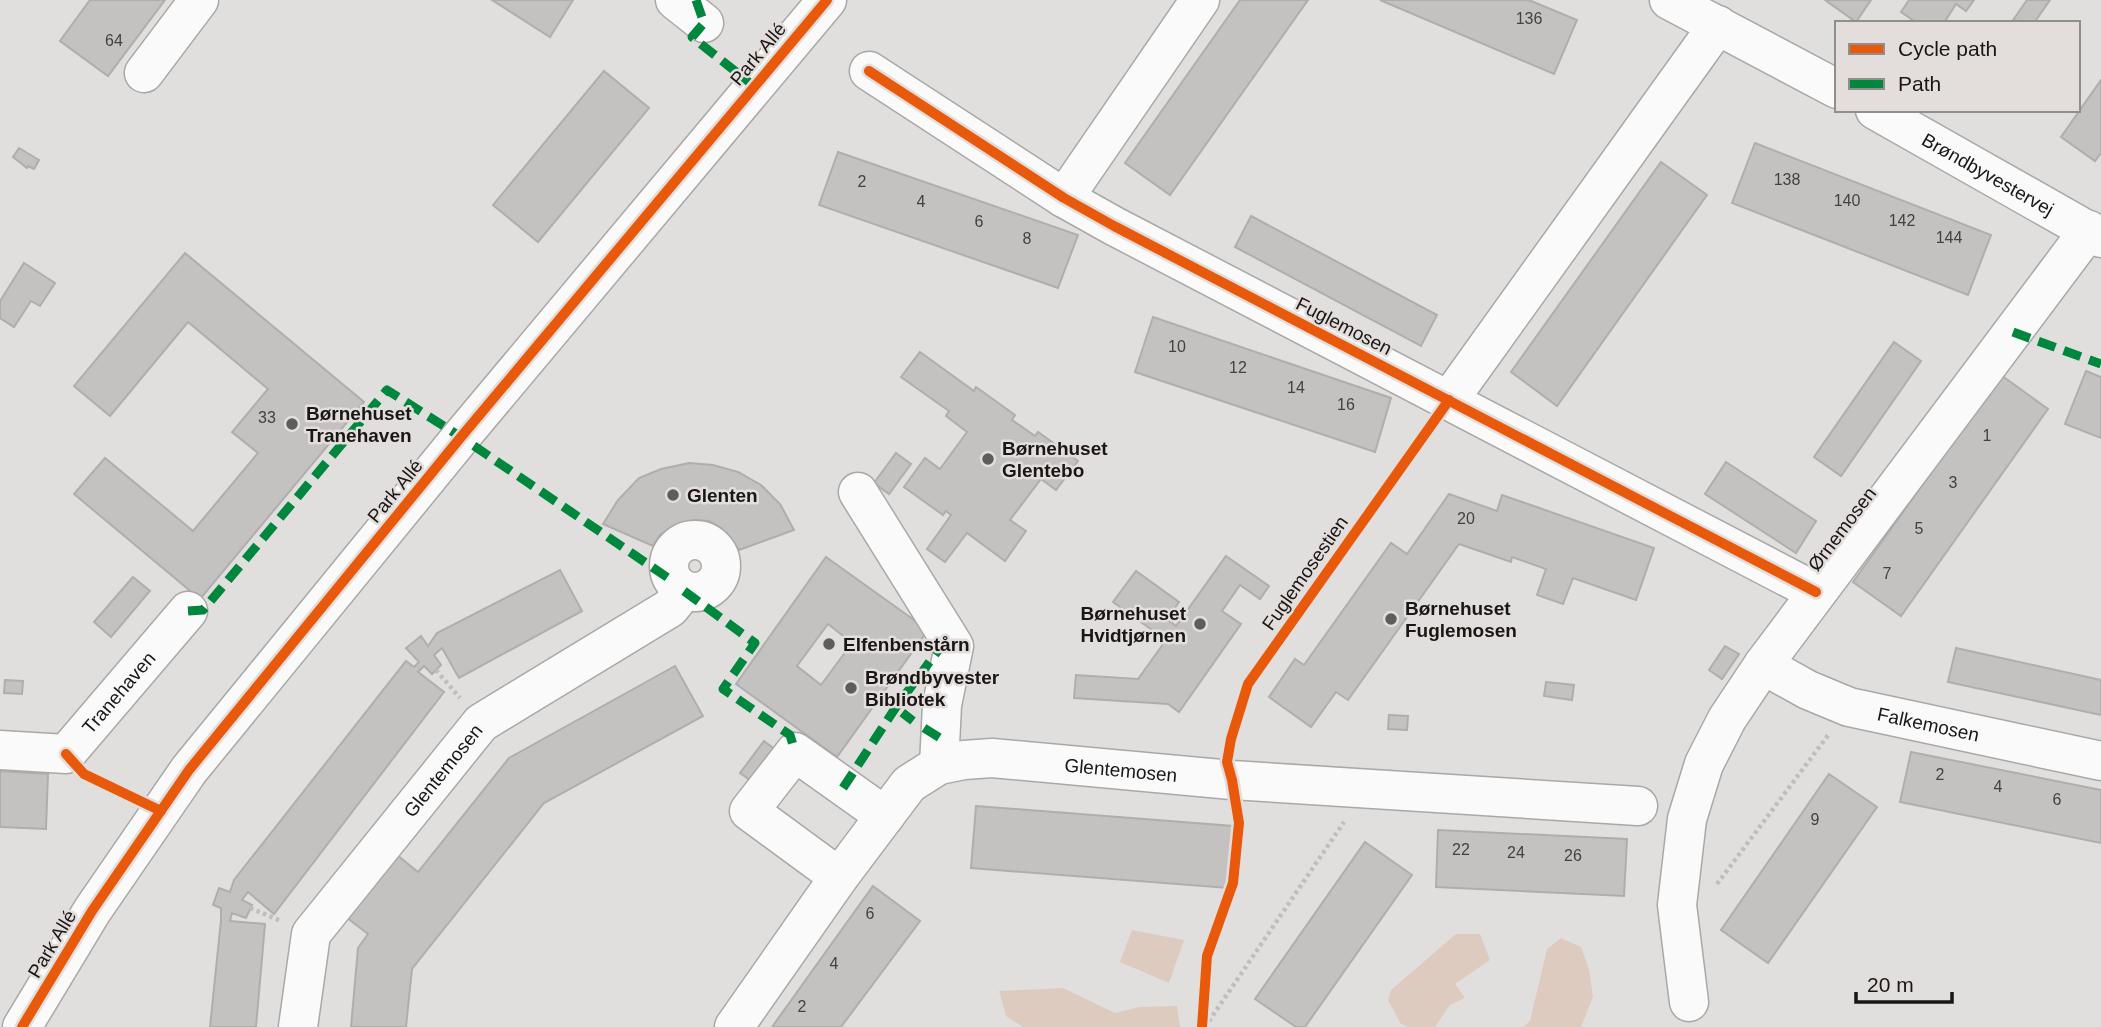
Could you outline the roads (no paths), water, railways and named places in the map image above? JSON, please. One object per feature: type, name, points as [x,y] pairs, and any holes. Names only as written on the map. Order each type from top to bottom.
[{"type":"street","points":[[144,73],[199,0]]},
{"type":"street","name":"Park Allé","points":[[22,1027],[92,911],[189,770],[461,437],[827,0]]},
{"type":"street","points":[[1064,198],[1200,0]]},
{"type":"street","points":[[1669,0],[1835,88]]},
{"type":"street","points":[[1449,400],[1718,26]]},
{"type":"street","name":"Fuglemosen","points":[[869,71],[1064,198],[1816,592]]},
{"type":"street","name":"Brøndbyvestervej","points":[[1879,112],[2095,234]]},
{"type":"street","name":"Ørnemosen","points":[[1689,1002],[1677,905],[1687,819],[1704,764],[1727,719],[1816,592],[2095,234]]},
{"type":"street","points":[[858,492],[954,646],[942,705],[939,765]]},
{"type":"street","name":"Glentemosen","points":[[298,1027],[311,934],[481,723],[670,608],[684,591]]},
{"type":"street","name":"Tranehaven","points":[[0,750],[66,754],[188,611]]},
{"type":"street","name":"Falkemosen","points":[[1763,665],[1808,690],[1849,707],[2101,761]]},
{"type":"street","points":[[839,877],[750,811],[794,752],[885,816]]},
{"type":"street","name":"Glentemosen","points":[[734,1027],[839,877],[909,784],[939,765],[992,758],[1232,780],[1638,806]]},
{"type":"place","name":"Børnehuset Tranehaven","points":[[292,424]]},
{"type":"place","name":"Børnehuset Glentebo","points":[[988,459]]},
{"type":"place","name":"Glenten","points":[[673,495]]},
{"type":"place","name":"Børnehuset Fuglemosen","points":[[1391,619]]},
{"type":"place","name":"Børnehuset Hvidtjørnen","points":[[1200,624]]},
{"type":"place","name":"Elfenbenstårn","points":[[829,644]]},
{"type":"place","name":"Brøndbyvester Bibliotek","points":[[851,688]]}]
